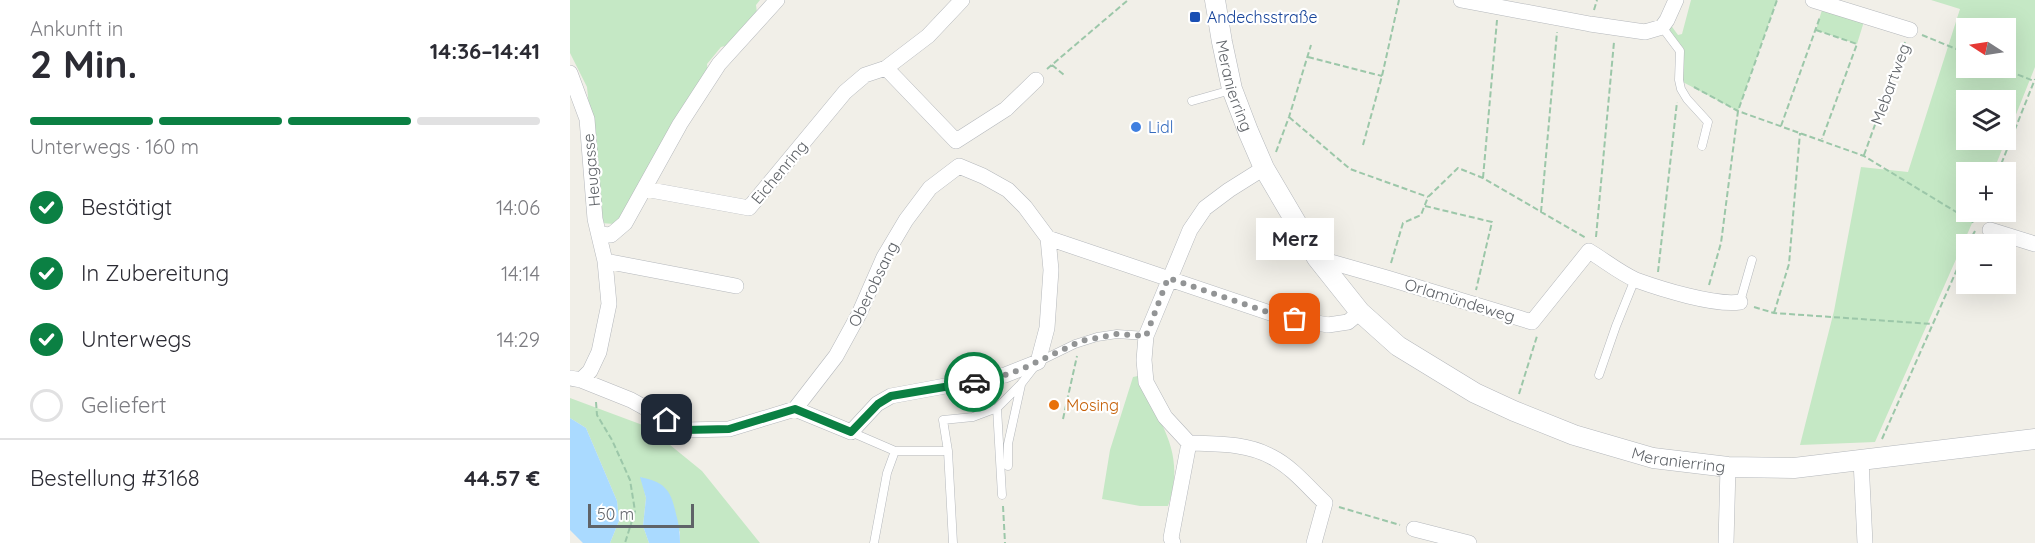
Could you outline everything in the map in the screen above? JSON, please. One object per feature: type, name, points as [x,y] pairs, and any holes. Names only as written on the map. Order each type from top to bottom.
[{"type":"street","points":[[576,379],[590,371],[599,352],[609,304],[605,261],[598,234],[611,235],[625,223],[680,124],[719,64],[777,0]]},
{"type":"street","name":"Eichenring","points":[[645,189],[749,208],[845,92],[865,75],[886,68],[928,36],[962,0]]},
{"type":"street","name":"Meranierring","points":[[1215,0],[1232,89],[1266,171],[1317,258],[1360,312],[1398,346],[1475,393],[1574,435],[1653,458],[1728,467],[1794,468],[2035,440]]},
{"type":"street","points":[[1461,0],[1649,32],[1662,27],[1676,0]]},
{"type":"street","name":"Mebartweg","points":[[1819,2],[1910,30]]},
{"type":"street","points":[[576,379],[632,400],[685,430],[729,429],[795,409],[851,432],[878,404],[891,396],[1005,375],[1038,362],[1047,327],[1052,270],[1048,238],[1025,207],[1008,190],[959,166],[956,141],[886,68]]},
{"type":"street","name":"Heugasse","points":[[570,73],[587,119],[598,234]]},
{"type":"street","points":[[956,141],[1006,109],[1036,80]]},
{"type":"street","name":"Oberobsang","points":[[795,409],[836,356],[859,314],[884,257],[906,220],[930,188],[959,166]]},
{"type":"street","points":[[1266,171],[1229,190],[1205,208],[1190,230],[1168,278],[1146,336],[1144,360],[1146,382],[1165,417],[1189,443],[1246,447],[1272,457],[1296,475],[1325,503],[1314,543]]},
{"type":"street","points":[[1984,227],[2035,244]]},
{"type":"street","points":[[1048,238],[1279,316],[1328,325],[1348,322],[1360,312]]},
{"type":"street","points":[[1592,247],[1635,279],[1704,300],[1728,304],[1740,302]]},
{"type":"street","name":"Orlamündeweg","points":[[1317,258],[1532,322],[1592,247]]},
{"type":"street","points":[[605,261],[736,286]]},
{"type":"street","points":[[1173,543],[1171,538],[1189,443]]},
{"type":"street","points":[[1865,543],[1867,459]]},
{"type":"street","points":[[1726,543],[1728,467]]},
{"type":"street","points":[[1414,529],[1469,543]]},
{"type":"lane","points":[[1662,27],[1680,51],[1679,80],[1687,99],[1708,122],[1702,146]]},
{"type":"lane","points":[[1192,101],[1232,89]]},
{"type":"lane","points":[[1740,302],[1752,260]]},
{"type":"lane","points":[[1599,375],[1635,279]]},
{"type":"lane","points":[[953,543],[948,451],[943,420],[973,417],[997,408],[1021,384],[1038,362],[1081,341],[1117,334],[1146,336]]},
{"type":"lane","points":[[1008,466],[1008,444],[1021,384]]},
{"type":"lane","points":[[997,408],[1002,495]]},
{"type":"lane","points":[[851,432],[895,451],[948,451]]},
{"type":"lane","points":[[874,543],[887,473],[895,451]]},
{"type":"path","points":[[1036,80],[1128,0]]},
{"type":"path","points":[[1363,145],[1382,76],[1399,0]]},
{"type":"path","points":[[1704,300],[1722,243],[1737,111],[1777,0]]},
{"type":"path","points":[[1781,126],[1816,30],[1819,2]]},
{"type":"path","points":[[1483,178],[1498,7]]},
{"type":"path","points":[[1541,212],[1558,18]]},
{"type":"path","points":[[1387,278],[1403,223],[1421,214],[1428,197],[1458,168],[1483,178],[1541,212],[1592,247],[1616,27]]},
{"type":"path","points":[[1816,30],[1857,44],[1821,140]]},
{"type":"path","points":[[1910,30],[1956,49]]},
{"type":"path","name":"Mebartweg","points":[[1864,156],[1910,30]]},
{"type":"path","points":[[1266,171],[1289,117],[1311,45]]},
{"type":"path","points":[[1308,57],[1382,76]]},
{"type":"path","points":[[1052,64],[1064,75]]},
{"type":"path","points":[[2002,162],[2035,80],[2016,73]]},
{"type":"path","points":[[1657,286],[1679,80],[1737,111],[1864,156],[1984,227]]},
{"type":"path","points":[[1289,117],[1350,170],[1428,197]]},
{"type":"path","points":[[1774,313],[1789,264],[1800,133]]},
{"type":"path","points":[[1425,206],[1492,222],[1472,304]]},
{"type":"path","points":[[1867,459],[1956,271]]},
{"type":"path","points":[[1740,302],[1774,313],[1932,324]]},
{"type":"path","points":[[1521,388],[1540,327]]},
{"type":"path","points":[[1063,418],[1081,341]]},
{"type":"path","points":[[576,379],[596,400],[597,416],[612,440],[630,480],[635,511],[625,543]]},
{"type":"path","points":[[1002,495],[1005,543]]},
{"type":"path","points":[[1325,503],[1414,529]]},
{"type":"green space","points":[[570,0],[760,0],[756,5],[757,13],[729,45],[721,47],[707,64],[708,72],[622,219],[614,224],[601,223],[587,87],[570,53]]},
{"type":"green space","points":[[1691,0],[1777,0],[1738,111],[1679,80],[1680,51],[1664,25],[1667,20],[1678,35],[1682,34]]},
{"type":"green space","points":[[1931,0],[2035,0],[2035,67],[2016,114],[2016,90],[1956,90],[1956,150],[2002,150],[1997,162],[1956,162],[1956,222],[1973,222],[1967,234],[1956,234],[1956,259],[1875,442],[1800,445],[1834,311],[1861,167],[1908,172],[1956,22],[1956,78],[2016,78],[2016,18],[1957,18],[1960,9]]},
{"type":"green space","points":[[1824,3],[1866,15],[1857,44],[1816,30]]},
{"type":"green space","points":[[1138,376],[1162,424],[1172,453],[1173,487],[1168,506],[1140,506],[1102,499],[1110,450],[1133,377]]},
{"type":"green space","points":[[570,398],[648,427],[702,471],[760,543],[680,543],[680,532],[641,477],[646,498],[643,526],[649,543],[610,543],[619,521],[617,501],[586,428],[570,418]]},
{"type":"water","points":[[570,418],[586,428],[617,501],[619,521],[610,543],[583,543],[570,530]]},
{"type":"water","points":[[640,477],[666,488],[672,499],[678,521],[680,543],[649,543],[643,526],[646,498]]},
{"type":"way so far","points":[[974,382],[1022,369],[1081,341],[1117,334],[1146,336],[1168,278],[1279,316],[1295,319]]},
{"type":"place","name":"Andechsstraße","points":[[1195,17]]},
{"type":"place","name":"Lidl","points":[[1136,127]]},
{"type":"place","name":"Merz","points":[[1295,319]]},
{"type":"place","name":"Mosing","points":[[1054,405]]},
{"type":"route","points":[[667,420],[685,430],[729,429],[795,409],[851,432],[878,404],[891,396],[974,382]]}]
